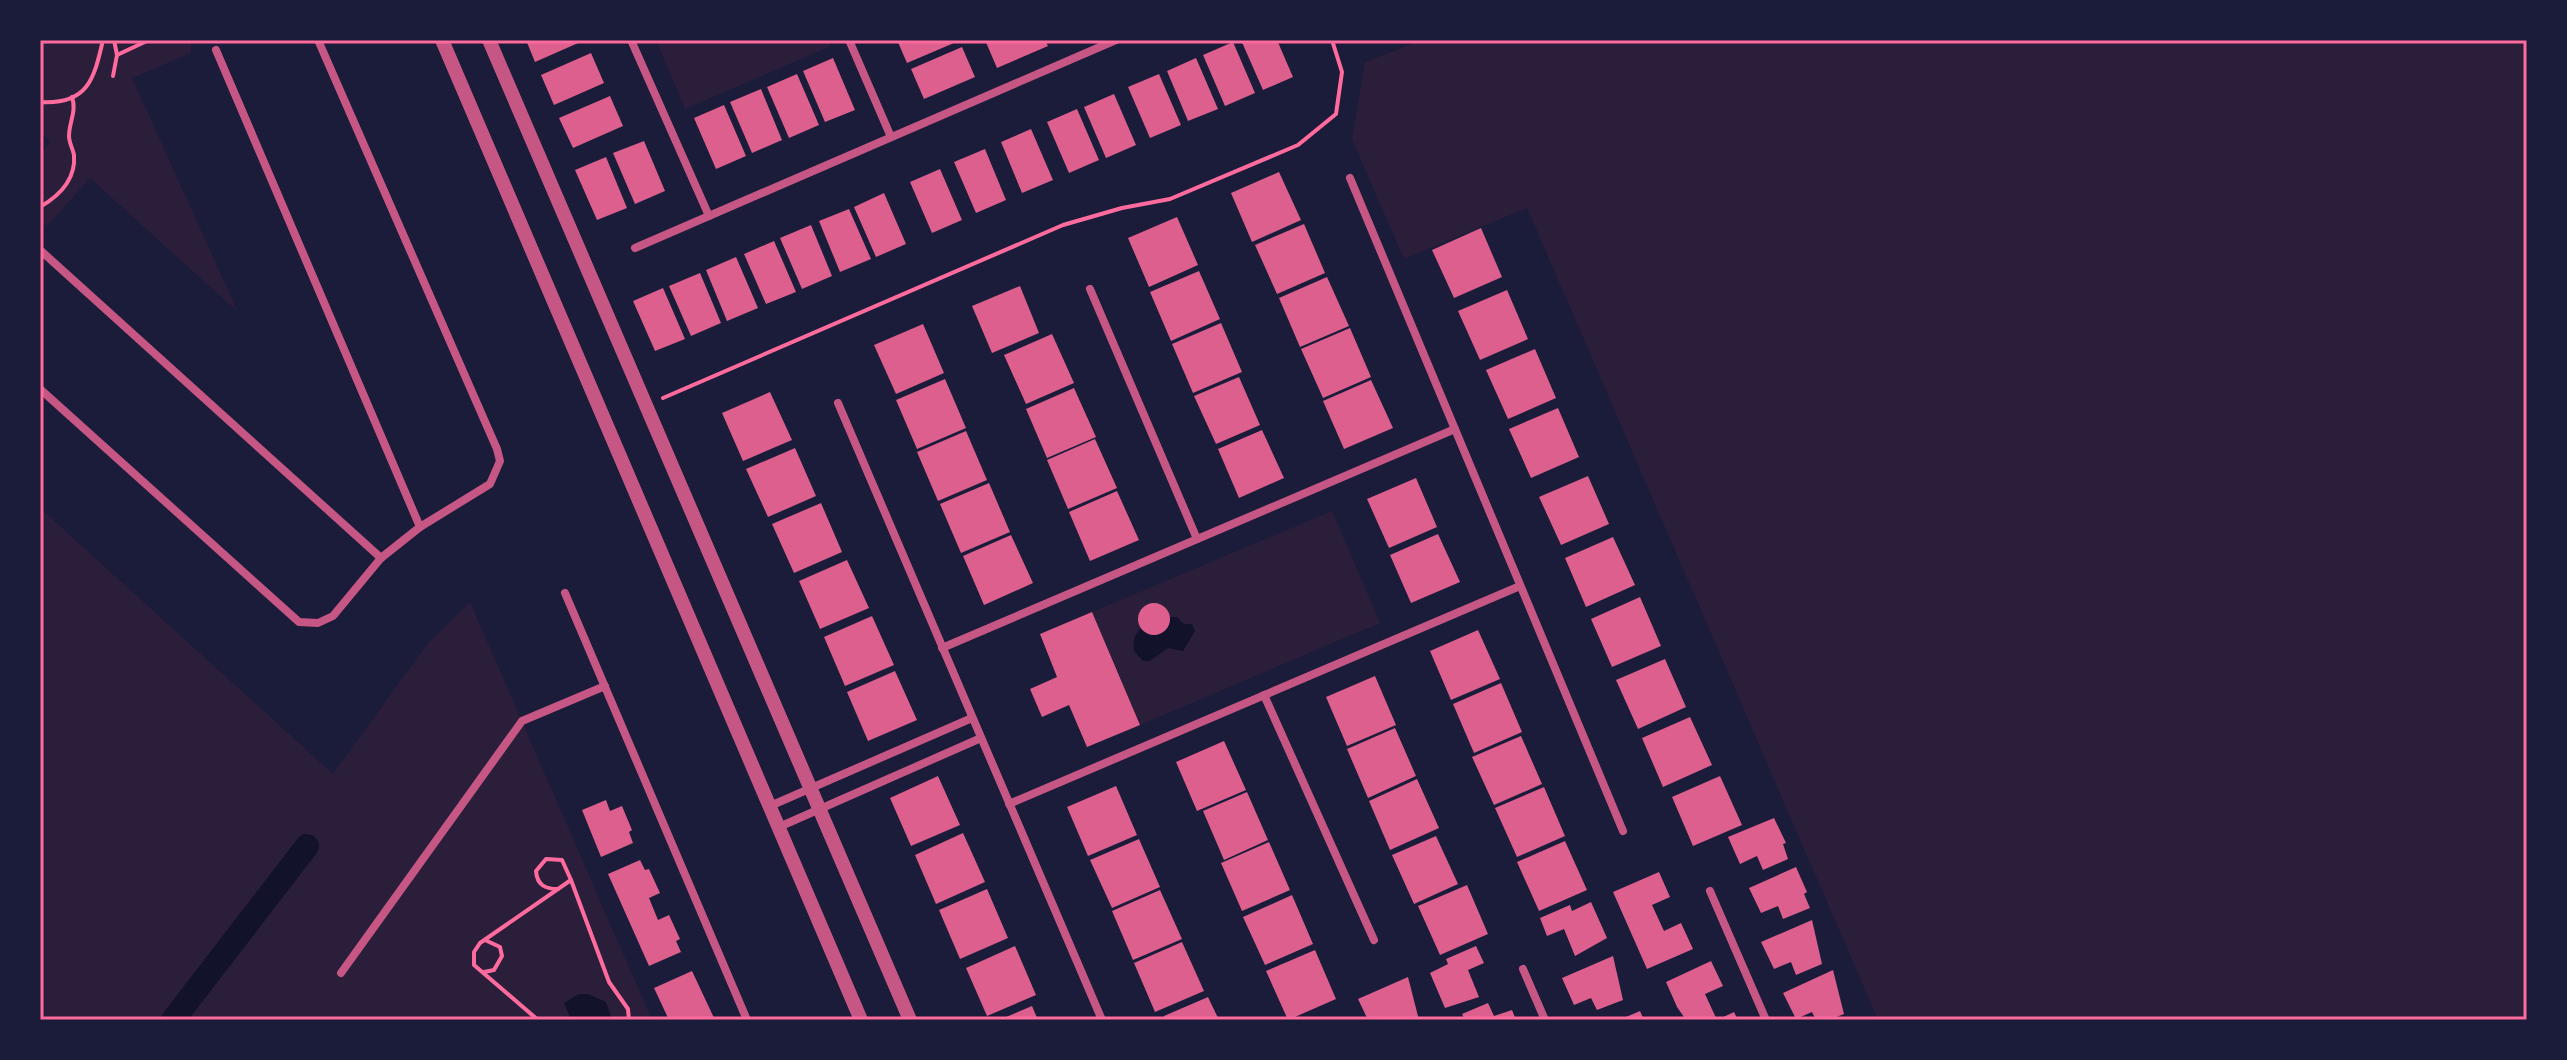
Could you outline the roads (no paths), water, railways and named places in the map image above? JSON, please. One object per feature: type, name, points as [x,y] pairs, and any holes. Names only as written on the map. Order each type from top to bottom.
[{"type":"street","points":[[40,389],[299,622],[318,623],[333,616],[381,558],[420,527],[490,484],[500,461],[497,449],[318,40]]},
{"type":"street","points":[[489,40],[910,1020]]},
{"type":"street","points":[[631,40],[709,216]]},
{"type":"street","points":[[849,40],[891,137]]},
{"type":"street","points":[[635,248],[891,137],[1093,44],[1116,40]]},
{"type":"street","points":[[444,41],[861,1020]]},
{"type":"street","points":[[216,50],[420,527]]},
{"type":"street","points":[[1350,178],[1623,831]]},
{"type":"street","points":[[40,250],[381,558]]},
{"type":"street","points":[[1090,289],[1197,539]]},
{"type":"street","points":[[838,403],[1102,1020]]},
{"type":"street","points":[[942,648],[1455,429]]},
{"type":"street","points":[[1009,804],[1520,586]]},
{"type":"street","points":[[565,593],[747,1020]]},
{"type":"street","points":[[341,973],[522,721],[605,686]]},
{"type":"street","points":[[1264,695],[1374,940]]},
{"type":"street","points":[[770,806],[972,718]]},
{"type":"street","points":[[779,827],[981,738]]},
{"type":"street","points":[[1710,891],[1766,1020]]},
{"type":"street","points":[[1523,969],[1545,1020]]},
{"type":"waterway","points":[[173,1020],[307,846]]}]
